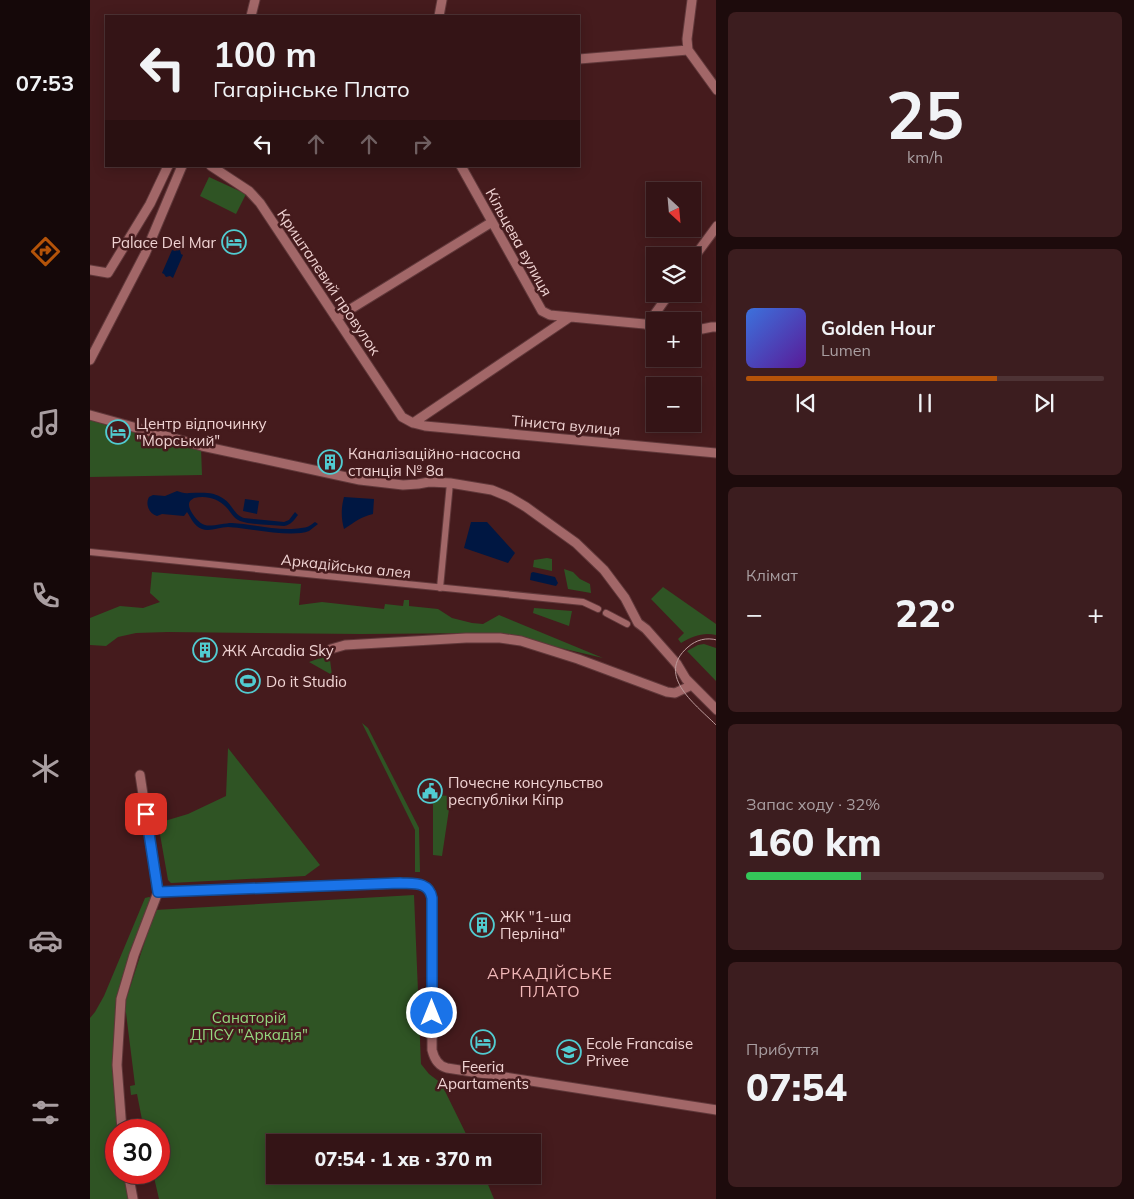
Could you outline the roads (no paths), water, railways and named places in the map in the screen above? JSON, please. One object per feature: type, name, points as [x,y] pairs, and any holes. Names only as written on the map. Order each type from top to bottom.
[{"type":"street","points":[[251,15],[255,0]]},
{"type":"street","points":[[439,15],[442,0]]},
{"type":"street","points":[[692,0],[687,39],[688,50],[716,90]]},
{"type":"street","points":[[580,59],[688,50]]},
{"type":"street","points":[[90,270],[108,273],[150,204],[168,167]]},
{"type":"street","points":[[90,360],[145,254],[182,167]]},
{"type":"street","name":"Кришталевий провулок","points":[[212,167],[249,191],[260,203],[402,418],[412,423]]},
{"type":"street","name":"Кільцева вулиця","points":[[462,167],[542,310],[550,315],[646,325]]},
{"type":"street","points":[[336,318],[492,222]]},
{"type":"street","points":[[701,247],[716,226]]},
{"type":"street","points":[[412,423],[570,317]]},
{"type":"street","points":[[701,329],[716,327]]},
{"type":"street","points":[[90,415],[202,446],[360,480],[403,485],[429,482],[450,483],[492,490],[509,497],[576,543],[604,570],[625,598],[638,623],[646,629],[677,664],[689,682],[716,710]]},
{"type":"street","name":"Тіниста вулиця","points":[[412,423],[424,426],[716,453]]},
{"type":"street","points":[[440,588],[450,483]]},
{"type":"street","name":"Аркадійська алея","points":[[90,552],[583,602],[598,609]]},
{"type":"street","points":[[606,613],[628,624]]},
{"type":"street","points":[[331,649],[354,645],[466,638],[500,638],[520,641],[667,692],[678,692],[689,682]]},
{"type":"street","points":[[121,1119],[117,1065],[121,999],[134,955],[158,892],[140,775]]},
{"type":"street","points":[[158,892],[400,883],[421,884],[429,889],[432,898],[432,1050],[440,1065],[447,1068],[716,1110]]},
{"type":"street","points":[[130,1184],[133,1199]]},
{"type":"water","points":[[172,250],[180,250],[183,255],[173,278],[170,276],[166,277],[162,273]]},
{"type":"water","points":[[177,491],[220,496],[244,518],[284,522],[289,520],[295,512],[298,515],[284,526],[262,525],[238,520],[223,504],[215,499],[207,497],[194,498],[190,502],[189,508],[197,520],[205,525],[232,523],[293,529],[307,527],[315,522],[318,524],[309,531],[301,533],[270,532],[228,527],[205,530],[193,522],[187,512],[184,516],[162,514],[157,516],[150,511],[147,503],[149,497],[153,495],[165,496]]},
{"type":"water","points":[[344,497],[374,499],[373,514],[361,518],[344,529],[342,505]]},
{"type":"water","points":[[245,499],[259,501],[257,514],[243,511]]},
{"type":"water","points":[[471,522],[487,522],[515,553],[508,563],[464,548]]},
{"type":"water","points":[[531,573],[555,577],[558,583],[556,586],[530,580]]},
{"type":"tram line","points":[[716,640],[705,639],[688,647],[679,658],[676,669],[677,679],[683,690],[716,725]]},
{"type":"place","name":"Palace Del Mar","points":[[234,242]]},
{"type":"place","name":"Центр відпочинку \"Морський\"","points":[[118,432]]},
{"type":"place","name":"Каналізаційно-насосна станція № 8а","points":[[330,462]]},
{"type":"place","name":"ЖК Arcadia Sky","points":[[205,650]]},
{"type":"place","name":"Do it Studio","points":[[248,681]]},
{"type":"place","name":"Почесне консульство республіки Кіпр","points":[[430,791]]},
{"type":"place","name":"ЖК \"1-ша Перліна\"","points":[[482,925]]},
{"type":"place","name":"Feeria Apartaments","points":[[483,1042]]},
{"type":"place","name":"Ecole Francaise Privee","points":[[569,1052]]},
{"type":"district","name":"АРКАДІЙСЬКЕ ПЛАТО","points":[[550,982]]},
{"type":"park label","name":"Санаторій ДПСУ \"Аркадія\"","points":[[249,1026]]}]
